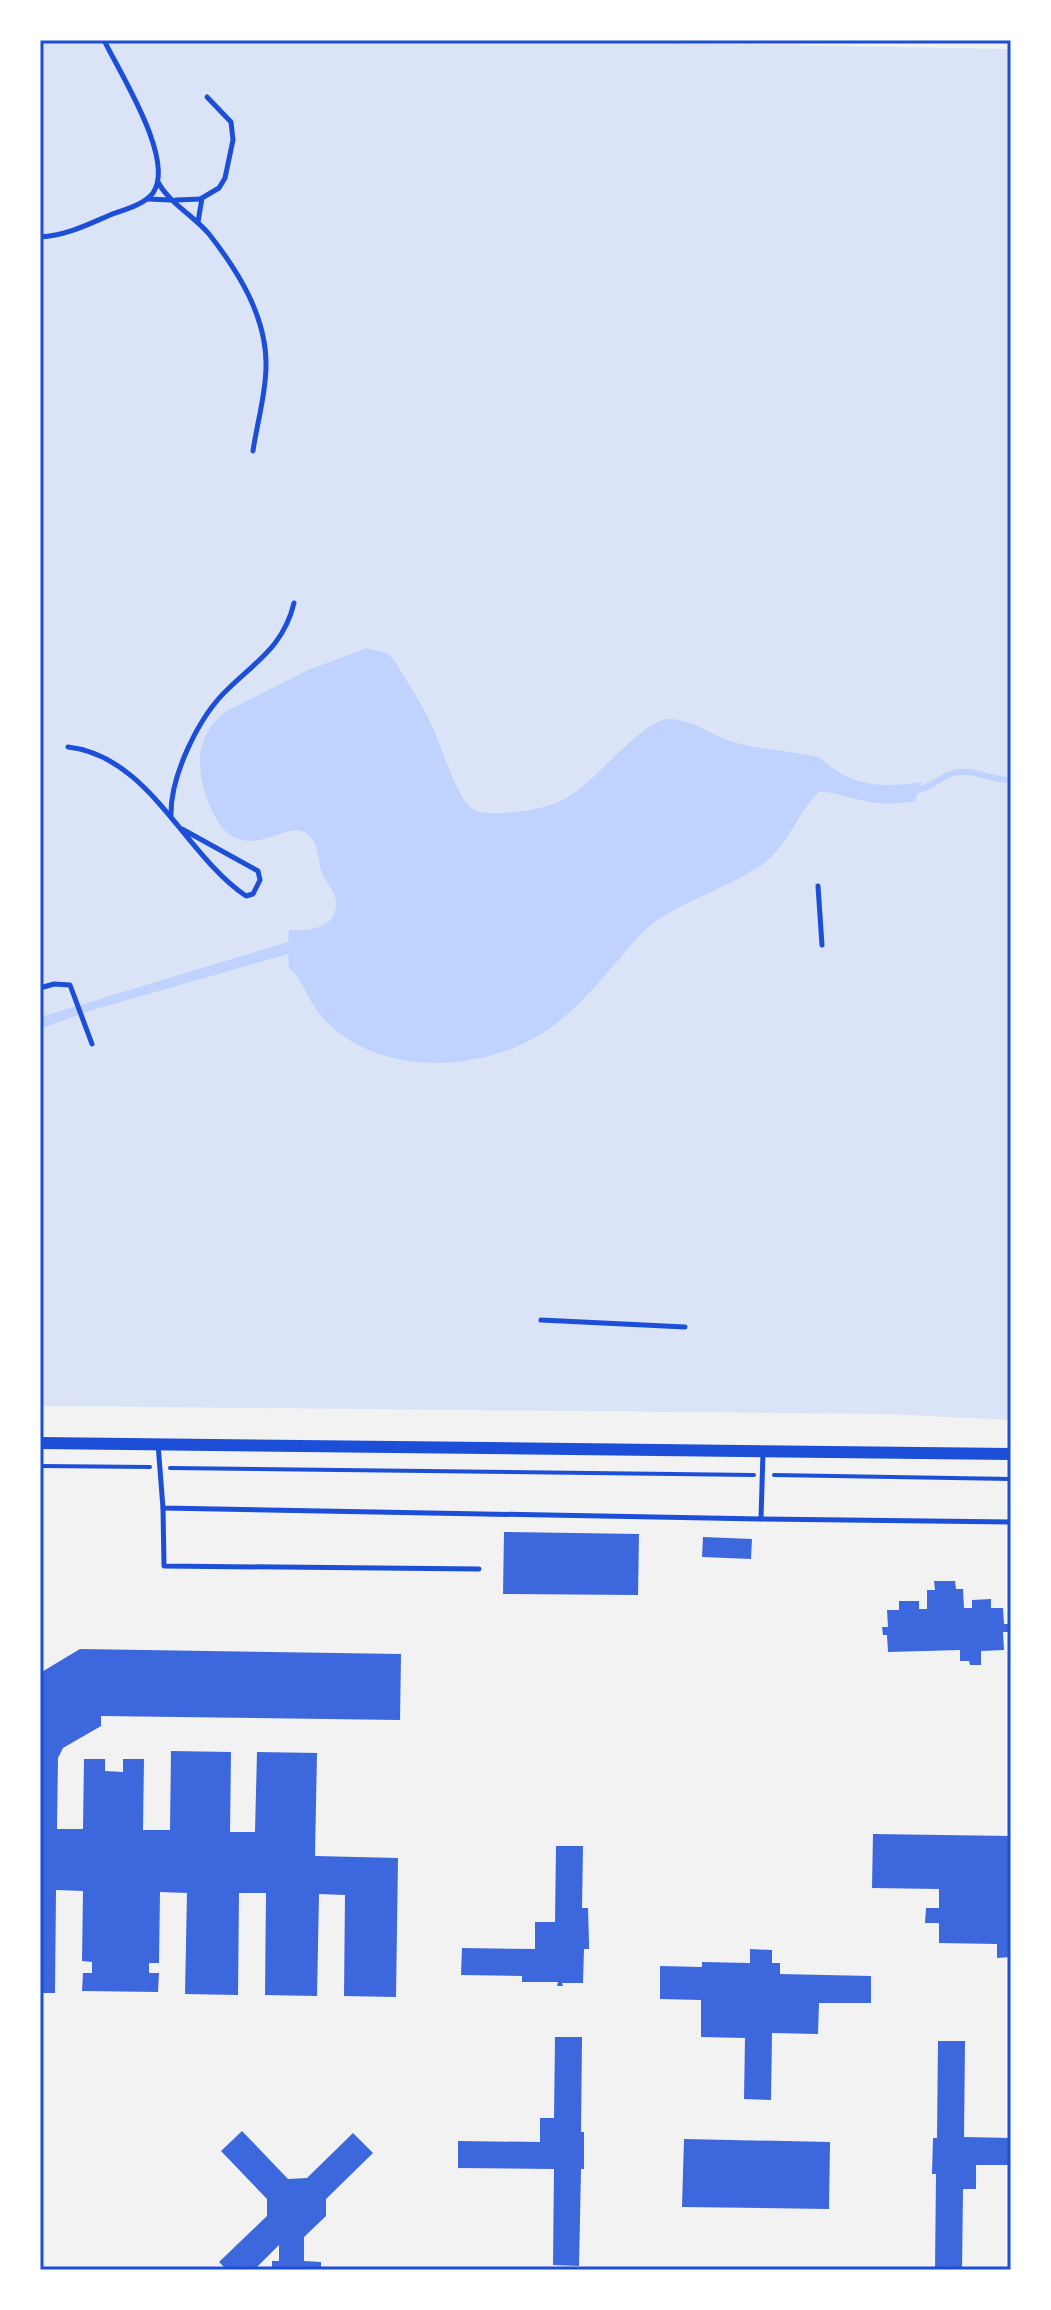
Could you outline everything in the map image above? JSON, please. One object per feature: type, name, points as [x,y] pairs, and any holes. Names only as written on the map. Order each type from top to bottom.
[{"type":"street","points":[[40,1443],[1011,1454]]},
{"type":"lane","points":[[104,40],[150,133],[162,190],[198,223],[230,261],[249,294],[259,323],[266,364],[253,451]]},
{"type":"lane","points":[[40,237],[63,234],[148,199],[184,201],[202,198],[219,188],[229,166],[233,140],[231,122],[207,97]]},
{"type":"lane","points":[[148,199],[158,182]]},
{"type":"lane","points":[[198,223],[202,198]]},
{"type":"lane","points":[[172,817],[173,794],[192,739],[213,705],[265,656],[281,636],[289,623],[294,603]]},
{"type":"lane","points":[[68,747],[93,753],[118,765],[172,817],[223,879],[246,896],[253,894],[260,880],[258,871],[182,829]]},
{"type":"lane","points":[[818,886],[822,945]]},
{"type":"lane","points":[[40,988],[67,984],[75,993],[92,1044]]},
{"type":"lane","points":[[541,1320],[685,1327]]},
{"type":"lane","points":[[158,1444],[164,1566],[479,1569]]},
{"type":"lane","points":[[761,1519],[764,1451]]},
{"type":"lane","points":[[163,1508],[1011,1522]]},
{"type":"path","points":[[40,1466],[1011,1479]]},
{"type":"shaded area","points":[[40,40],[489,40],[1011,49],[1011,1420],[885,1414],[40,1406]]},
{"type":"water","points":[[367,648],[387,653],[394,660],[429,719],[459,791],[469,806],[481,812],[531,810],[565,799],[646,729],[668,719],[692,724],[740,744],[814,756],[844,775],[866,783],[899,785],[922,782],[915,801],[900,803],[876,803],[820,791],[770,859],[746,875],[657,921],[638,937],[566,1016],[531,1040],[502,1052],[470,1060],[438,1063],[405,1060],[375,1052],[347,1038],[323,1018],[289,969],[288,954],[89,1011],[40,1029],[40,1017],[288,942],[289,930],[320,927],[332,918],[336,899],[323,875],[314,841],[297,830],[253,841],[242,840],[228,833],[220,825],[208,801],[201,776],[201,753],[208,731],[225,712],[308,670]]},
{"type":"building","points":[[504,1532],[639,1534],[638,1595],[503,1594]]},
{"type":"building","points":[[703,1537],[752,1539],[751,1559],[702,1557]]},
{"type":"building","points":[[934,1581],[955,1581],[956,1589],[963,1589],[964,1608],[972,1608],[972,1600],[991,1599],[991,1608],[1003,1608],[1004,1624],[1008,1624],[1008,1632],[1003,1632],[1004,1650],[981,1651],[981,1665],[960,1661],[960,1650],[888,1652],[887,1635],[883,1635],[882,1627],[888,1627],[887,1610],[899,1610],[899,1601],[919,1601],[919,1609],[927,1609],[927,1590],[935,1590]]},
{"type":"building","points":[[80,1649],[401,1654],[400,1720],[101,1716],[101,1726],[63,1748],[58,1758],[57,1829],[83,1829],[84,1759],[105,1759],[105,1771],[123,1772],[123,1759],[144,1759],[143,1830],[170,1830],[171,1751],[231,1752],[230,1832],[255,1832],[257,1752],[317,1753],[315,1856],[398,1858],[396,1997],[344,1996],[345,1895],[319,1894],[317,1996],[265,1995],[266,1893],[239,1893],[238,1995],[185,1994],[187,1893],[160,1892],[159,1963],[149,1963],[149,1973],[159,1973],[158,1992],[82,1991],[83,1973],[92,1973],[92,1962],[82,1961],[83,1891],[56,1890],[55,1993],[40,1993],[40,1673]]},
{"type":"building","points":[[873,1834],[1011,1836],[1011,1957],[997,1958],[997,1944],[939,1943],[939,1923],[925,1923],[926,1908],[939,1908],[939,1889],[872,1888]]},
{"type":"building","points":[[556,1846],[583,1846],[582,1908],[588,1908],[589,1949],[584,1949],[583,1983],[562,1983],[563,1986],[557,1986],[558,1982],[522,1982],[522,1976],[461,1975],[462,1948],[535,1949],[535,1922],[555,1922]]},
{"type":"building","points":[[750,1949],[772,1950],[772,1963],[780,1963],[780,1974],[871,1976],[871,2003],[819,2003],[818,2034],[772,2033],[771,2100],[744,2099],[745,2038],[701,2037],[701,2000],[660,1999],[660,1966],[702,1967],[702,1962],[750,1963]]},
{"type":"building","points":[[555,2037],[582,2037],[581,2132],[584,2132],[584,2169],[581,2169],[579,2266],[553,2265],[554,2169],[458,2168],[458,2141],[540,2142],[540,2118],[554,2118]]},
{"type":"building","points":[[938,2041],[965,2041],[964,2137],[1011,2138],[1011,2165],[976,2165],[976,2189],[963,2189],[962,2270],[935,2270],[936,2174],[932,2174],[933,2138],[937,2138]]},
{"type":"building","points":[[242,2131],[288,2179],[307,2178],[353,2133],[373,2153],[326,2199],[326,2216],[304,2237],[304,2261],[321,2262],[321,2270],[272,2270],[272,2261],[279,2261],[279,2245],[254,2270],[227,2270],[219,2262],[267,2216],[267,2199],[221,2151]]},
{"type":"building","points":[[684,2139],[830,2142],[829,2209],[682,2207]]},
{"type":"waterway","points":[[913,791],[960,772],[1011,780]]}]
